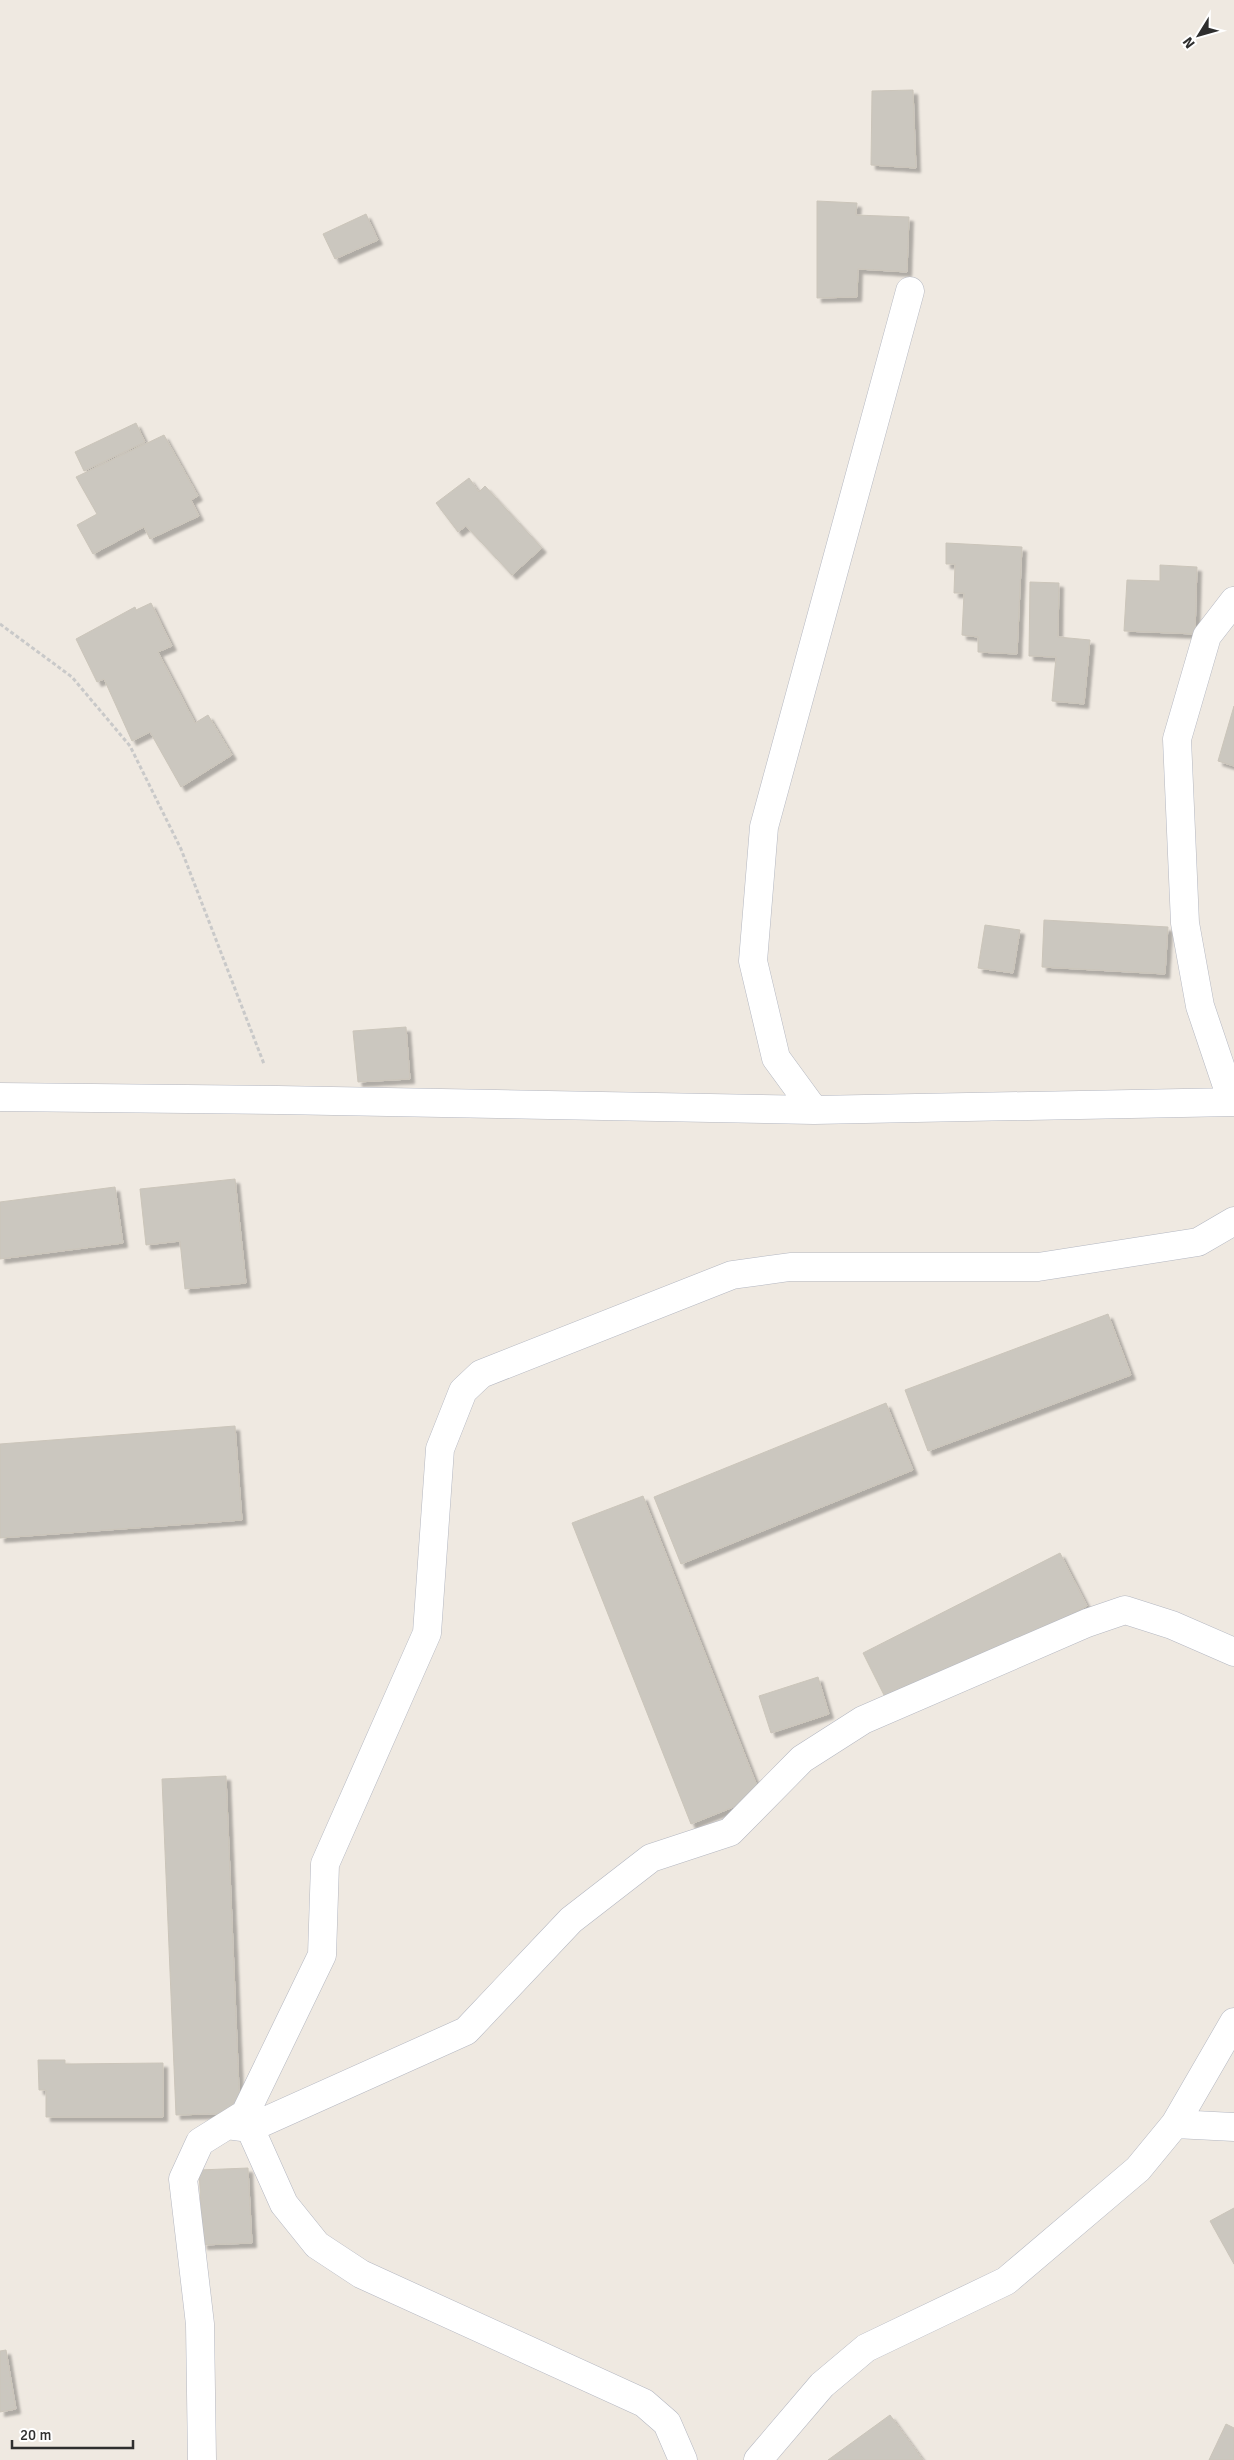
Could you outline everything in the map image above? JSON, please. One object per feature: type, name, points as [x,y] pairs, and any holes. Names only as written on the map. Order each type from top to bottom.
[{"type":"street","points":[[814,1110],[776,1058],[753,960],[764,827],[910,291]]},
{"type":"street","points":[[0,1097],[814,1110],[1233,1102],[1200,1006],[1184,923],[1177,739],[1207,636],[1234,601]]},
{"type":"street","points":[[238,2126],[322,1955],[325,1864],[427,1633],[440,1449],[463,1391],[481,1374],[732,1275],[790,1266],[1038,1267],[1198,1242],[1234,1221]]},
{"type":"street","points":[[202,2460],[200,2324],[183,2179],[200,2142],[466,2031],[571,1920],[651,1858],[730,1832],[802,1759],[864,1720],[1087,1623],[1125,1610],[1172,1625],[1234,1652]]},
{"type":"street","points":[[758,2460],[822,2385],[866,2348],[1006,2281],[1138,2169],[1175,2124],[1234,2022]]},
{"type":"street","points":[[1175,2124],[1234,2127]]},
{"type":"street","points":[[238,2126],[284,2204],[317,2246],[361,2274],[644,2403],[667,2423],[683,2460]]},
{"type":"path","points":[[0,624],[72,677],[130,746],[181,850],[278,1100]]},
{"type":"building","points":[[913,90],[916,168],[871,165],[872,91]]},
{"type":"building","points":[[817,201],[857,203],[856,215],[909,217],[907,272],[858,269],[857,297],[817,298]]},
{"type":"building","points":[[366,214],[378,240],[335,259],[323,234]]},
{"type":"building","points":[[136,423],[145,442],[84,471],[75,452]]},
{"type":"building","points":[[164,435],[198,496],[191,500],[199,516],[150,539],[144,527],[93,554],[77,525],[97,514],[76,477]]},
{"type":"building","points":[[469,478],[479,492],[485,486],[542,548],[512,575],[466,526],[458,532],[436,503]]},
{"type":"building","points":[[946,543],[1022,547],[1017,654],[978,652],[978,637],[962,635],[964,593],[954,593],[955,564],[946,564]]},
{"type":"building","points":[[1160,565],[1197,567],[1195,634],[1124,631],[1127,580],[1160,581]]},
{"type":"building","points":[[1030,582],[1059,583],[1058,637],[1090,640],[1084,704],[1052,701],[1056,657],[1029,656]]},
{"type":"building","points":[[151,603],[172,646],[158,652],[195,723],[208,715],[232,755],[181,787],[150,732],[132,741],[104,679],[97,682],[76,639],[135,607],[136,610]]},
{"type":"building","points":[[1234,706],[1234,766],[1218,761]]},
{"type":"building","points":[[1044,920],[1168,927],[1165,974],[1042,967]]},
{"type":"building","points":[[985,925],[1020,930],[1013,973],[978,968]]},
{"type":"building","points":[[406,1027],[410,1079],[358,1082],[353,1031]]},
{"type":"building","points":[[235,1179],[246,1283],[185,1289],[180,1241],[146,1245],[140,1189]]},
{"type":"building","points":[[115,1187],[123,1243],[0,1259],[0,1202]]},
{"type":"building","points":[[1108,1314],[1131,1375],[928,1451],[905,1390]]},
{"type":"building","points":[[886,1403],[913,1470],[681,1564],[654,1497]]},
{"type":"building","points":[[235,1426],[242,1520],[0,1538],[0,1444]]},
{"type":"building","points":[[643,1496],[761,1796],[691,1824],[572,1523]]},
{"type":"building","points":[[1060,1553],[1087,1606],[890,1707],[863,1653]]},
{"type":"building","points":[[818,1677],[829,1714],[771,1733],[759,1696]]},
{"type":"building","points":[[226,1776],[240,2113],[176,2115],[162,1779]]},
{"type":"building","points":[[38,2060],[65,2060],[65,2064],[163,2063],[163,2117],[46,2117],[46,2090],[39,2090]]},
{"type":"building","points":[[248,2168],[252,2243],[203,2245],[199,2170]]},
{"type":"building","points":[[1234,2208],[1234,2264],[1210,2221]]},
{"type":"building","points":[[6,2350],[16,2409],[0,2412],[0,2351]]},
{"type":"building","points":[[890,2415],[923,2460],[828,2460]]},
{"type":"building","points":[[1226,2424],[1234,2428],[1234,2460],[1209,2460]]}]
